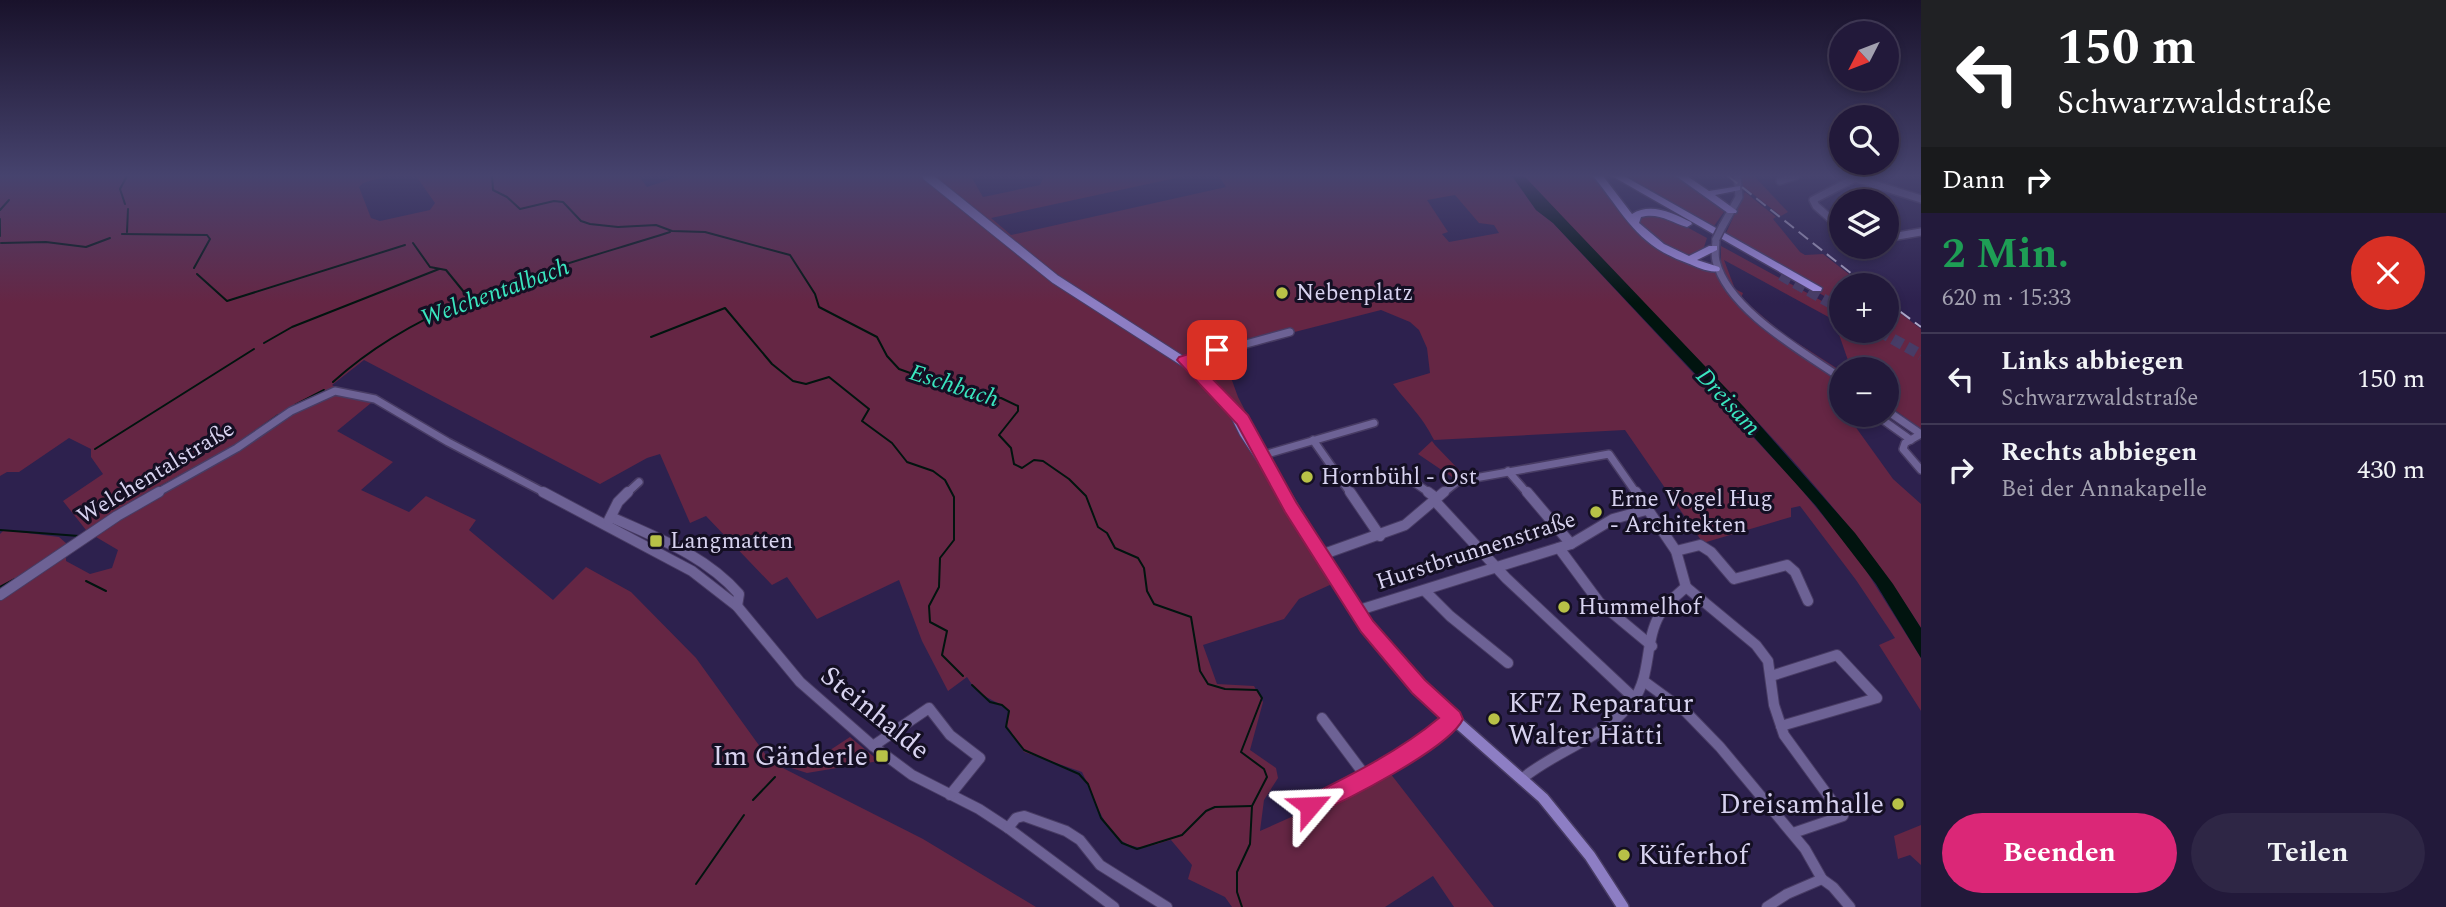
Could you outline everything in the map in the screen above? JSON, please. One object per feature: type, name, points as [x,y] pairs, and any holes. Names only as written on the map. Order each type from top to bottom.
[{"type":"highway","points":[[1631,218],[1654,242],[1676,254],[1715,266]]},
{"type":"highway","points":[[1634,223],[1637,218]]},
{"type":"highway","points":[[1671,218],[1701,231]]},
{"type":"highway","points":[[1679,218],[1781,275]]},
{"type":"highway","points":[[1692,218],[1817,288]]},
{"type":"highway","points":[[1694,257],[1713,248]]},
{"type":"highway","points":[[1676,254],[1694,257],[1715,266]]},
{"type":"main road","points":[[980,218],[1076,294],[1184,360],[1211,384],[1233,411],[1244,433],[1356,611],[1401,667],[1453,719],[1523,778],[1562,819],[1623,907]]},
{"type":"street","points":[[1727,218],[1713,248],[1715,266],[1731,292],[1752,313],[1829,369]]},
{"type":"street","points":[[1899,236],[1921,232]]},
{"type":"street","points":[[1184,360],[1290,332]]},
{"type":"street","name":"Steinhalde","points":[[335,391],[375,399],[605,526],[668,556],[713,586],[737,606],[800,682],[873,747],[912,775],[979,809],[1008,828],[1114,907]]},
{"type":"street","name":"Welchentalstraße","points":[[0,595],[117,516],[237,448],[291,411],[335,391]]},
{"type":"street","points":[[1899,419],[1921,434],[1905,443],[1903,449],[1921,470]]},
{"type":"street","points":[[1259,453],[1374,423]]},
{"type":"street","points":[[1893,427],[1912,440]]},
{"type":"street","points":[[1313,440],[1380,536]]},
{"type":"street","points":[[1321,555],[1405,526],[1458,481],[1609,454],[1676,551],[1686,586],[1756,645],[1768,661],[1774,705],[1789,743],[1843,816],[1793,833]]},
{"type":"street","points":[[1399,471],[1435,499],[1463,536],[1635,699]]},
{"type":"street","points":[[1508,471],[1571,544]]},
{"type":"street","points":[[605,526],[618,502],[639,482]]},
{"type":"street","name":"Hurstbrunnenstraße","points":[[1356,611],[1571,544],[1613,519],[1646,510]]},
{"type":"street","name":"Steinhalde","points":[[611,517],[691,555],[729,581],[740,594],[737,606]]},
{"type":"street","points":[[1676,551],[1700,545],[1711,552],[1734,579],[1787,565],[1796,572],[1808,601]]},
{"type":"street","points":[[1559,548],[1599,602],[1652,646]]},
{"type":"street","points":[[1523,778],[1567,747],[1592,737],[1607,727],[1635,699],[1645,682],[1660,615],[1686,586]]},
{"type":"street","points":[[1425,591],[1450,616],[1508,663]]},
{"type":"street","points":[[1771,676],[1838,655],[1877,698],[1781,726]]},
{"type":"street","points":[[1645,682],[1663,692],[1706,729],[1793,833],[1820,870],[1822,879],[1833,887],[1850,907]]},
{"type":"street","points":[[873,747],[929,708],[950,735],[981,758],[950,795]]},
{"type":"street","points":[[1322,718],[1367,778]]},
{"type":"street","points":[[1310,806],[1367,778],[1423,744],[1453,719]]},
{"type":"street","points":[[1008,828],[1016,818],[1024,816],[1066,831],[1080,840],[1100,865],[1167,907]]},
{"type":"street","points":[[1767,907],[1787,894],[1822,879]]},
{"type":"shaded area","points":[[0,218],[372,218],[380,221],[392,218],[991,218],[1011,235],[1086,218],[1439,218],[1448,232],[1442,234],[1449,242],[1499,233],[1494,225],[1479,223],[1475,218],[1547,218],[1796,483],[1860,561],[1921,658],[1921,711],[1879,645],[1895,638],[1856,580],[1800,506],[1791,508],[1791,517],[1703,543],[1625,430],[1434,440],[1420,417],[1393,384],[1430,373],[1427,348],[1419,330],[1410,322],[1381,310],[1232,348],[1222,353],[1238,397],[1250,420],[1234,424],[1332,584],[1299,599],[1284,619],[1203,645],[1217,684],[1254,686],[1263,702],[1250,750],[1276,768],[1278,778],[1264,800],[1260,831],[1307,810],[1311,818],[1331,810],[1333,801],[1390,773],[1494,907],[1454,907],[1433,876],[1385,907],[1232,907],[1225,897],[1188,879],[1192,865],[1171,840],[1144,847],[1132,846],[1121,840],[1104,820],[1082,772],[1024,752],[1006,724],[1009,711],[982,694],[967,677],[948,691],[922,641],[899,580],[817,619],[787,577],[772,585],[706,516],[690,523],[660,454],[647,458],[600,484],[364,360],[332,385],[352,397],[371,403],[337,431],[393,462],[361,490],[409,512],[426,496],[476,520],[469,530],[553,600],[586,567],[631,592],[696,658],[771,762],[923,839],[1036,907],[0,907],[0,534],[4,530],[59,537],[67,544],[86,530],[63,501],[103,474],[91,457],[91,449],[69,438],[19,472],[7,472],[0,476]],"holes":[[[96,537],[118,550],[112,568],[90,574],[66,561],[66,557]]]},
{"type":"shaded area","points":[[1563,218],[1626,218],[1642,238],[1652,245],[1721,272],[1721,246],[1822,301],[1826,297],[1814,290],[1819,286],[1726,233],[1733,218],[1774,218],[1800,252],[1805,255],[1823,254],[1848,273],[1829,273],[1829,317],[1724,260],[1735,289],[1743,293],[1741,298],[1782,333],[1829,363],[1829,427],[1856,427],[1893,479],[1921,504],[1921,628],[1858,538],[1823,495]]},
{"type":"shaded area","points":[[1640,218],[1671,218],[1707,238],[1703,250],[1694,254],[1676,252],[1638,222]]},
{"type":"shaded area","points":[[1701,218],[1719,218],[1714,226]]},
{"type":"shaded area","points":[[1899,312],[1921,329],[1921,429],[1899,413],[1899,357],[1847,357],[1842,343],[1899,343]]},
{"type":"shaded area","points":[[1432,441],[1461,472],[1452,477],[1418,454]]},
{"type":"shaded area","points":[[850,737],[879,761],[807,773],[785,766],[788,756],[815,760]]},
{"type":"shaded area","points":[[1921,825],[1921,865],[1910,855],[1898,859],[1894,836]]},
{"type":"water","name":"Dreisam","points":[[1547,218],[1564,218],[1743,406],[1855,533],[1893,584],[1921,628],[1921,658],[1876,584],[1816,506]]},
{"type":"waterway","points":[[127,232],[128,218]]},
{"type":"waterway","name":"Eschbach","points":[[578,218],[590,224],[618,227],[656,225],[672,231],[705,232],[790,255],[815,294],[819,307],[877,337],[887,356],[899,369],[969,394],[1001,398],[1018,406],[1018,411],[999,435],[1011,448],[1014,464],[1022,468],[1034,460],[1043,461],[1069,479],[1086,496],[1098,527],[1107,533],[1115,548],[1138,558],[1144,568],[1147,591],[1154,604],[1191,617],[1200,671],[1208,684],[1225,689],[1257,690],[1262,698],[1241,752],[1264,769],[1267,777],[1252,806]]},
{"type":"waterway","points":[[0,219],[0,236]]},
{"type":"waterway","name":"Welchentalbach","points":[[333,382],[369,353],[408,328],[449,307],[492,289],[670,232]]},
{"type":"waterway","points":[[122,234],[207,235],[210,239],[194,268]]},
{"type":"waterway","points":[[1,243],[46,242],[86,247],[110,238]]},
{"type":"waterway","points":[[413,243],[430,267],[446,270],[468,297]]},
{"type":"waterway","points":[[197,274],[227,301],[405,245]]},
{"type":"waterway","points":[[264,343],[292,327],[439,269]]},
{"type":"waterway","points":[[651,337],[725,308],[772,364],[793,381],[806,384],[829,377],[869,409],[862,421],[892,443],[907,462],[933,471],[945,480],[954,497],[954,540],[940,558],[939,587],[929,606],[930,622],[947,631],[942,655],[963,676]]},
{"type":"waterway","points":[[95,449],[254,349]]},
{"type":"waterway","name":"Welchentalbach","points":[[295,405],[324,390]]},
{"type":"waterway","name":"Welchentalbach","points":[[243,440],[278,415]]},
{"type":"waterway","name":"Welchentalbach","points":[[136,500],[186,473]]},
{"type":"waterway","points":[[0,530],[79,536]]},
{"type":"waterway","name":"Welchentalbach","points":[[0,587],[15,579]]},
{"type":"waterway","points":[[86,581],[106,591]]},
{"type":"waterway","points":[[972,685],[990,702],[1002,705],[1009,711],[1006,727],[1024,750],[1079,774],[1088,784],[1101,818],[1122,843],[1137,849],[1182,835],[1206,811],[1215,807],[1252,806]]},
{"type":"waterway","points":[[753,800],[775,777]]},
{"type":"waterway","name":"Eschbach","points":[[1242,907],[1237,892],[1237,872],[1250,844],[1252,806]]},
{"type":"waterway","points":[[696,884],[744,815]]},
{"type":"tunnel","points":[[1781,275],[1829,302]]},
{"type":"tunnel","points":[[1899,342],[1921,355]]},
{"type":"railway","points":[[1782,218],[1851,273]]},
{"type":"railway","points":[[1899,311],[1921,327]]},
{"type":"place","name":"Nebenplatz","points":[[1282,293]]},
{"type":"place","name":"Hornbühl - Ost","points":[[1307,477]]},
{"type":"place","name":"Erne Vogel Hug - Architekten","points":[[1596,512]]},
{"type":"place","name":"Langmatten","points":[[656,541]]},
{"type":"place","name":"Hummelhof","points":[[1564,607]]},
{"type":"place","name":"KFZ Reparatur Walter Hätti","points":[[1494,719]]},
{"type":"place","name":"Im Gänderle","points":[[882,756]]},
{"type":"place","name":"Dreisamhalle","points":[[1898,804]]},
{"type":"place","name":"Küferhof","points":[[1624,855]]},
{"type":"route","points":[[1217,350],[1184,360],[1203,376],[1243,419],[1290,507],[1367,627],[1418,687],[1453,719],[1423,744],[1367,778],[1310,806]]}]
